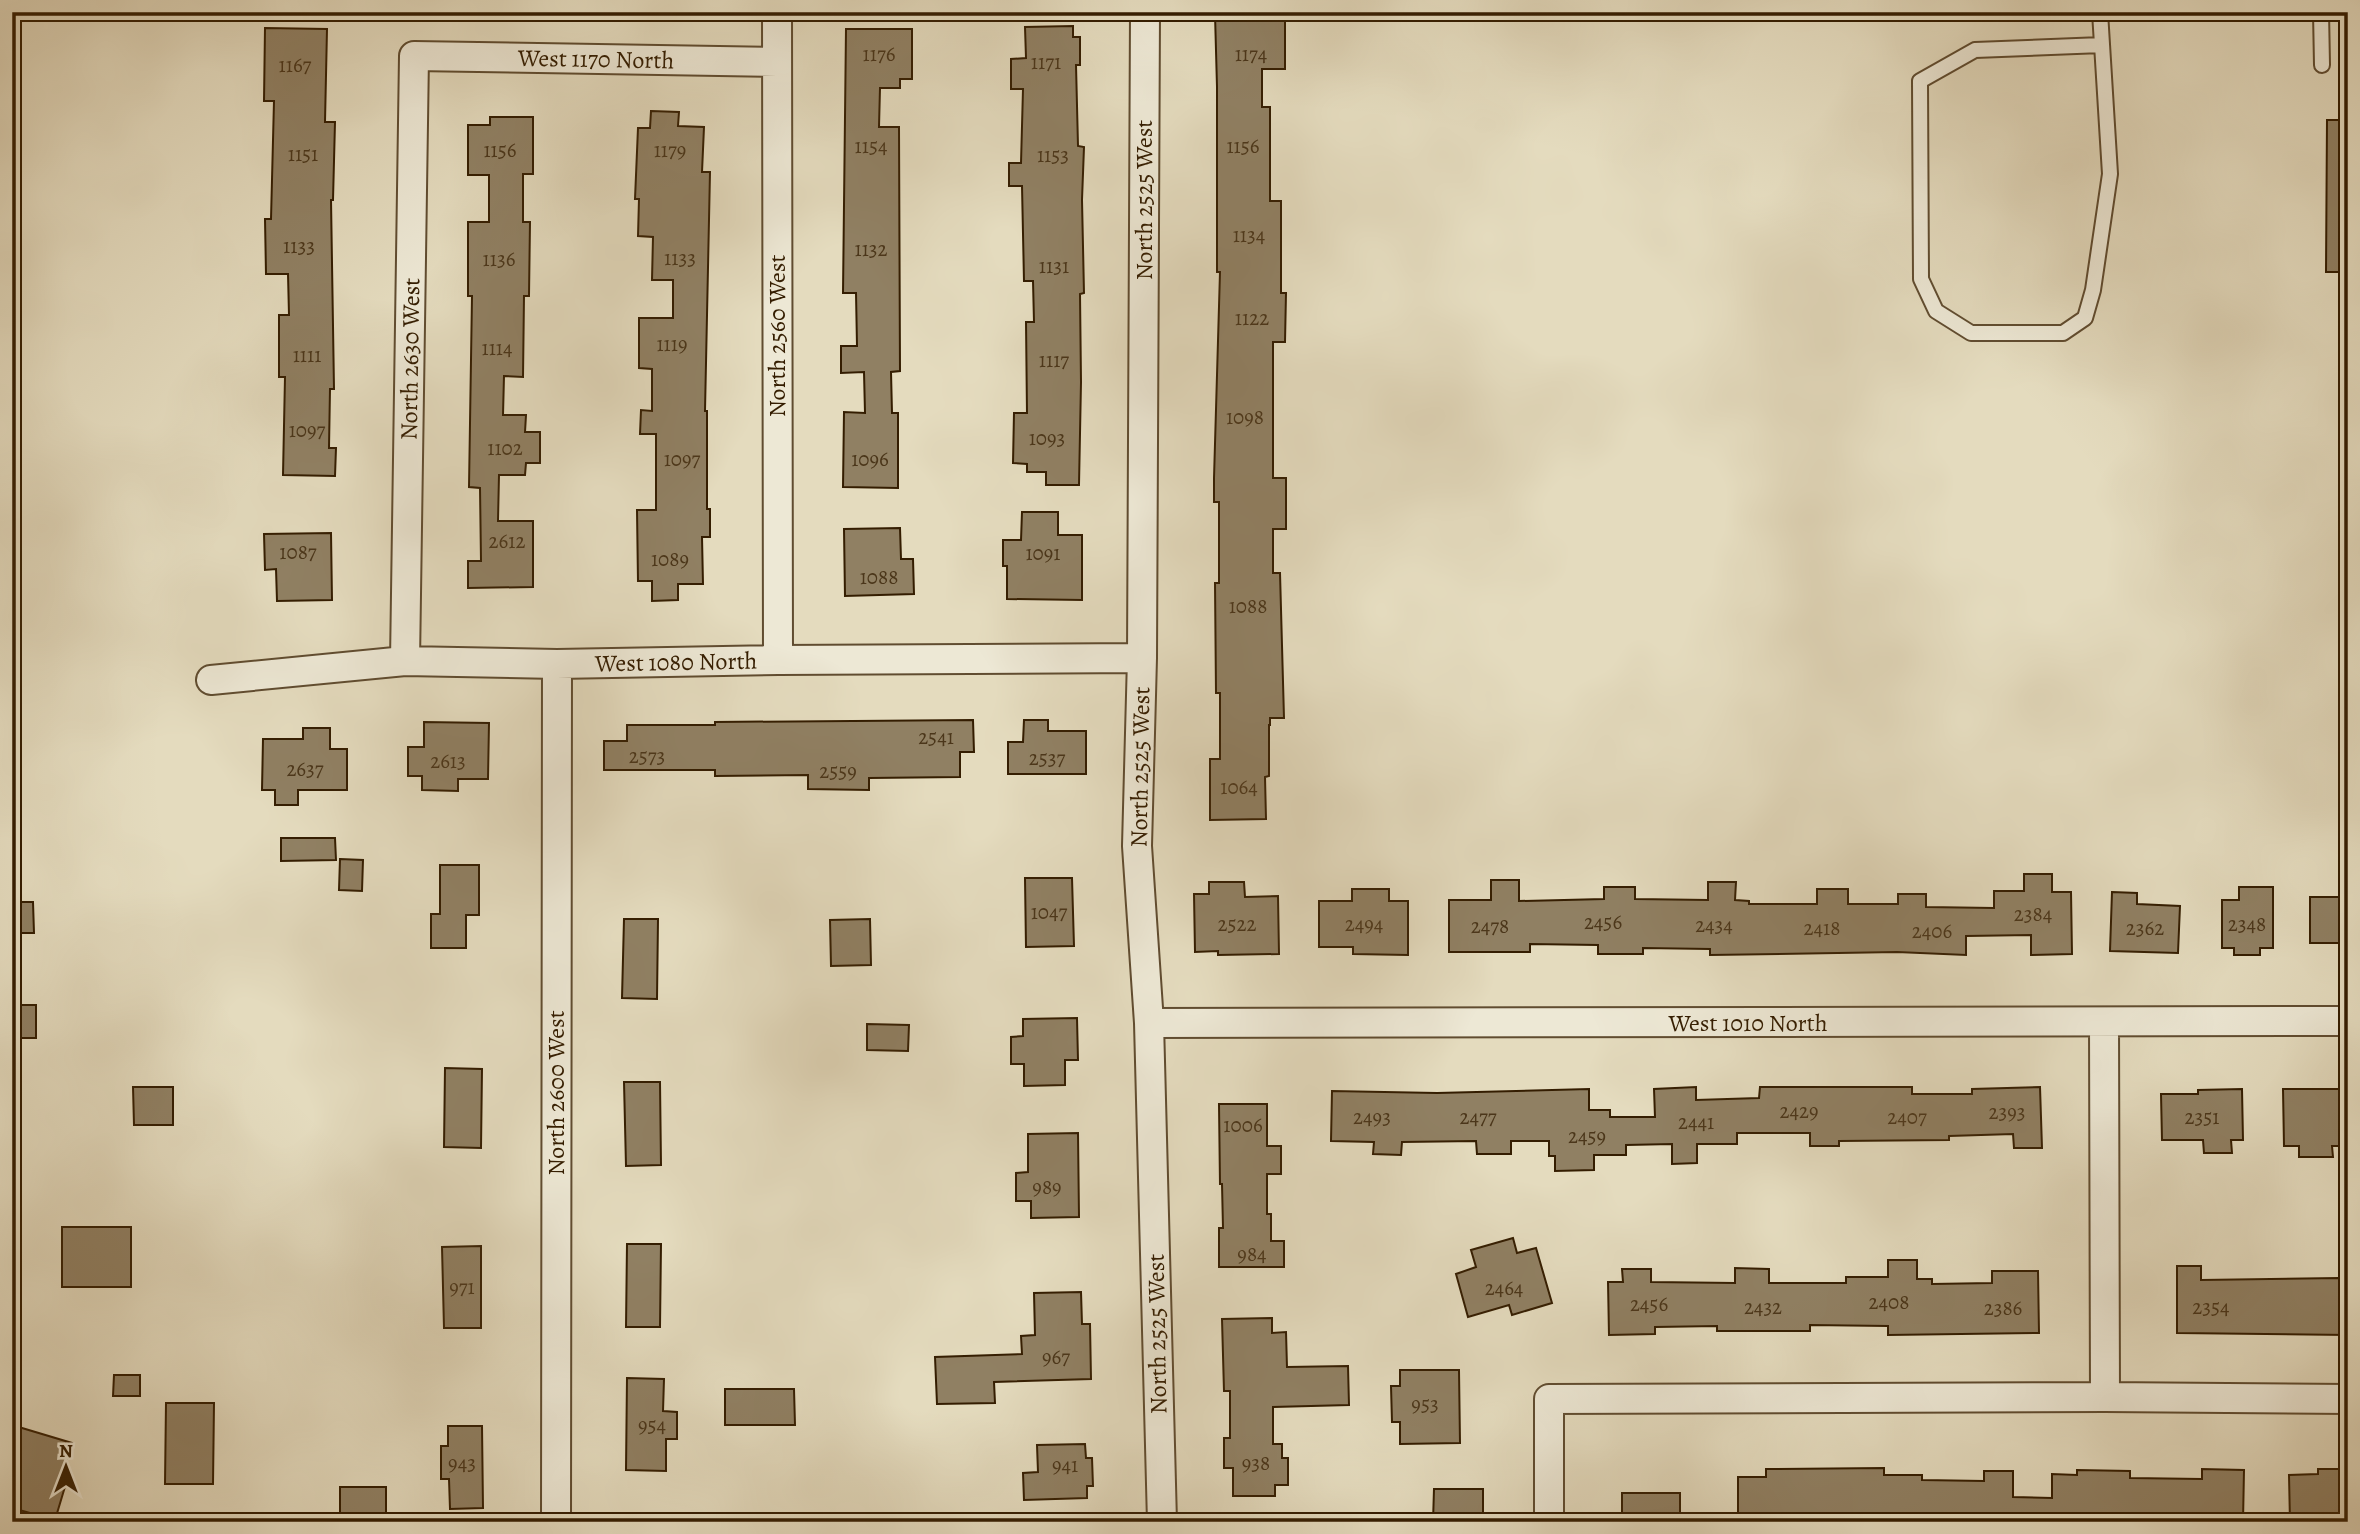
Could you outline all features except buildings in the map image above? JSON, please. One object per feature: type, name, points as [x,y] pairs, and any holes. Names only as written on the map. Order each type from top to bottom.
[{"type":"street","name":"North 2560 West","points":[[777,12],[778,660]]},
{"type":"street","name":"North 2525 West","points":[[1145,12],[1142,658],[1138,846],[1149,1023],[1161,1522]]},
{"type":"street","name":"West 1170 North","points":[[414,56],[777,62]]},
{"type":"street","name":"North 2630 West","points":[[405,661],[414,56]]},
{"type":"street","name":"West 1080 North","points":[[211,680],[405,661],[557,664],[1142,658]]},
{"type":"street","name":"North 2600 West","points":[[556,1522],[557,664]]},
{"type":"street","name":"West 1010 North","points":[[1149,1023],[2348,1021]]},
{"type":"street","points":[[2105,1022],[2105,1397]]},
{"type":"street","points":[[1549,1522],[1549,1399],[2348,1399]]},
{"type":"lane","points":[[2100,12],[2110,174],[2093,290],[2085,318],[2063,333],[1971,333],[1936,311],[1921,279],[1920,81],[1975,50],[2102,46]]},
{"type":"lane","points":[[2321,12],[2322,65]]}]
